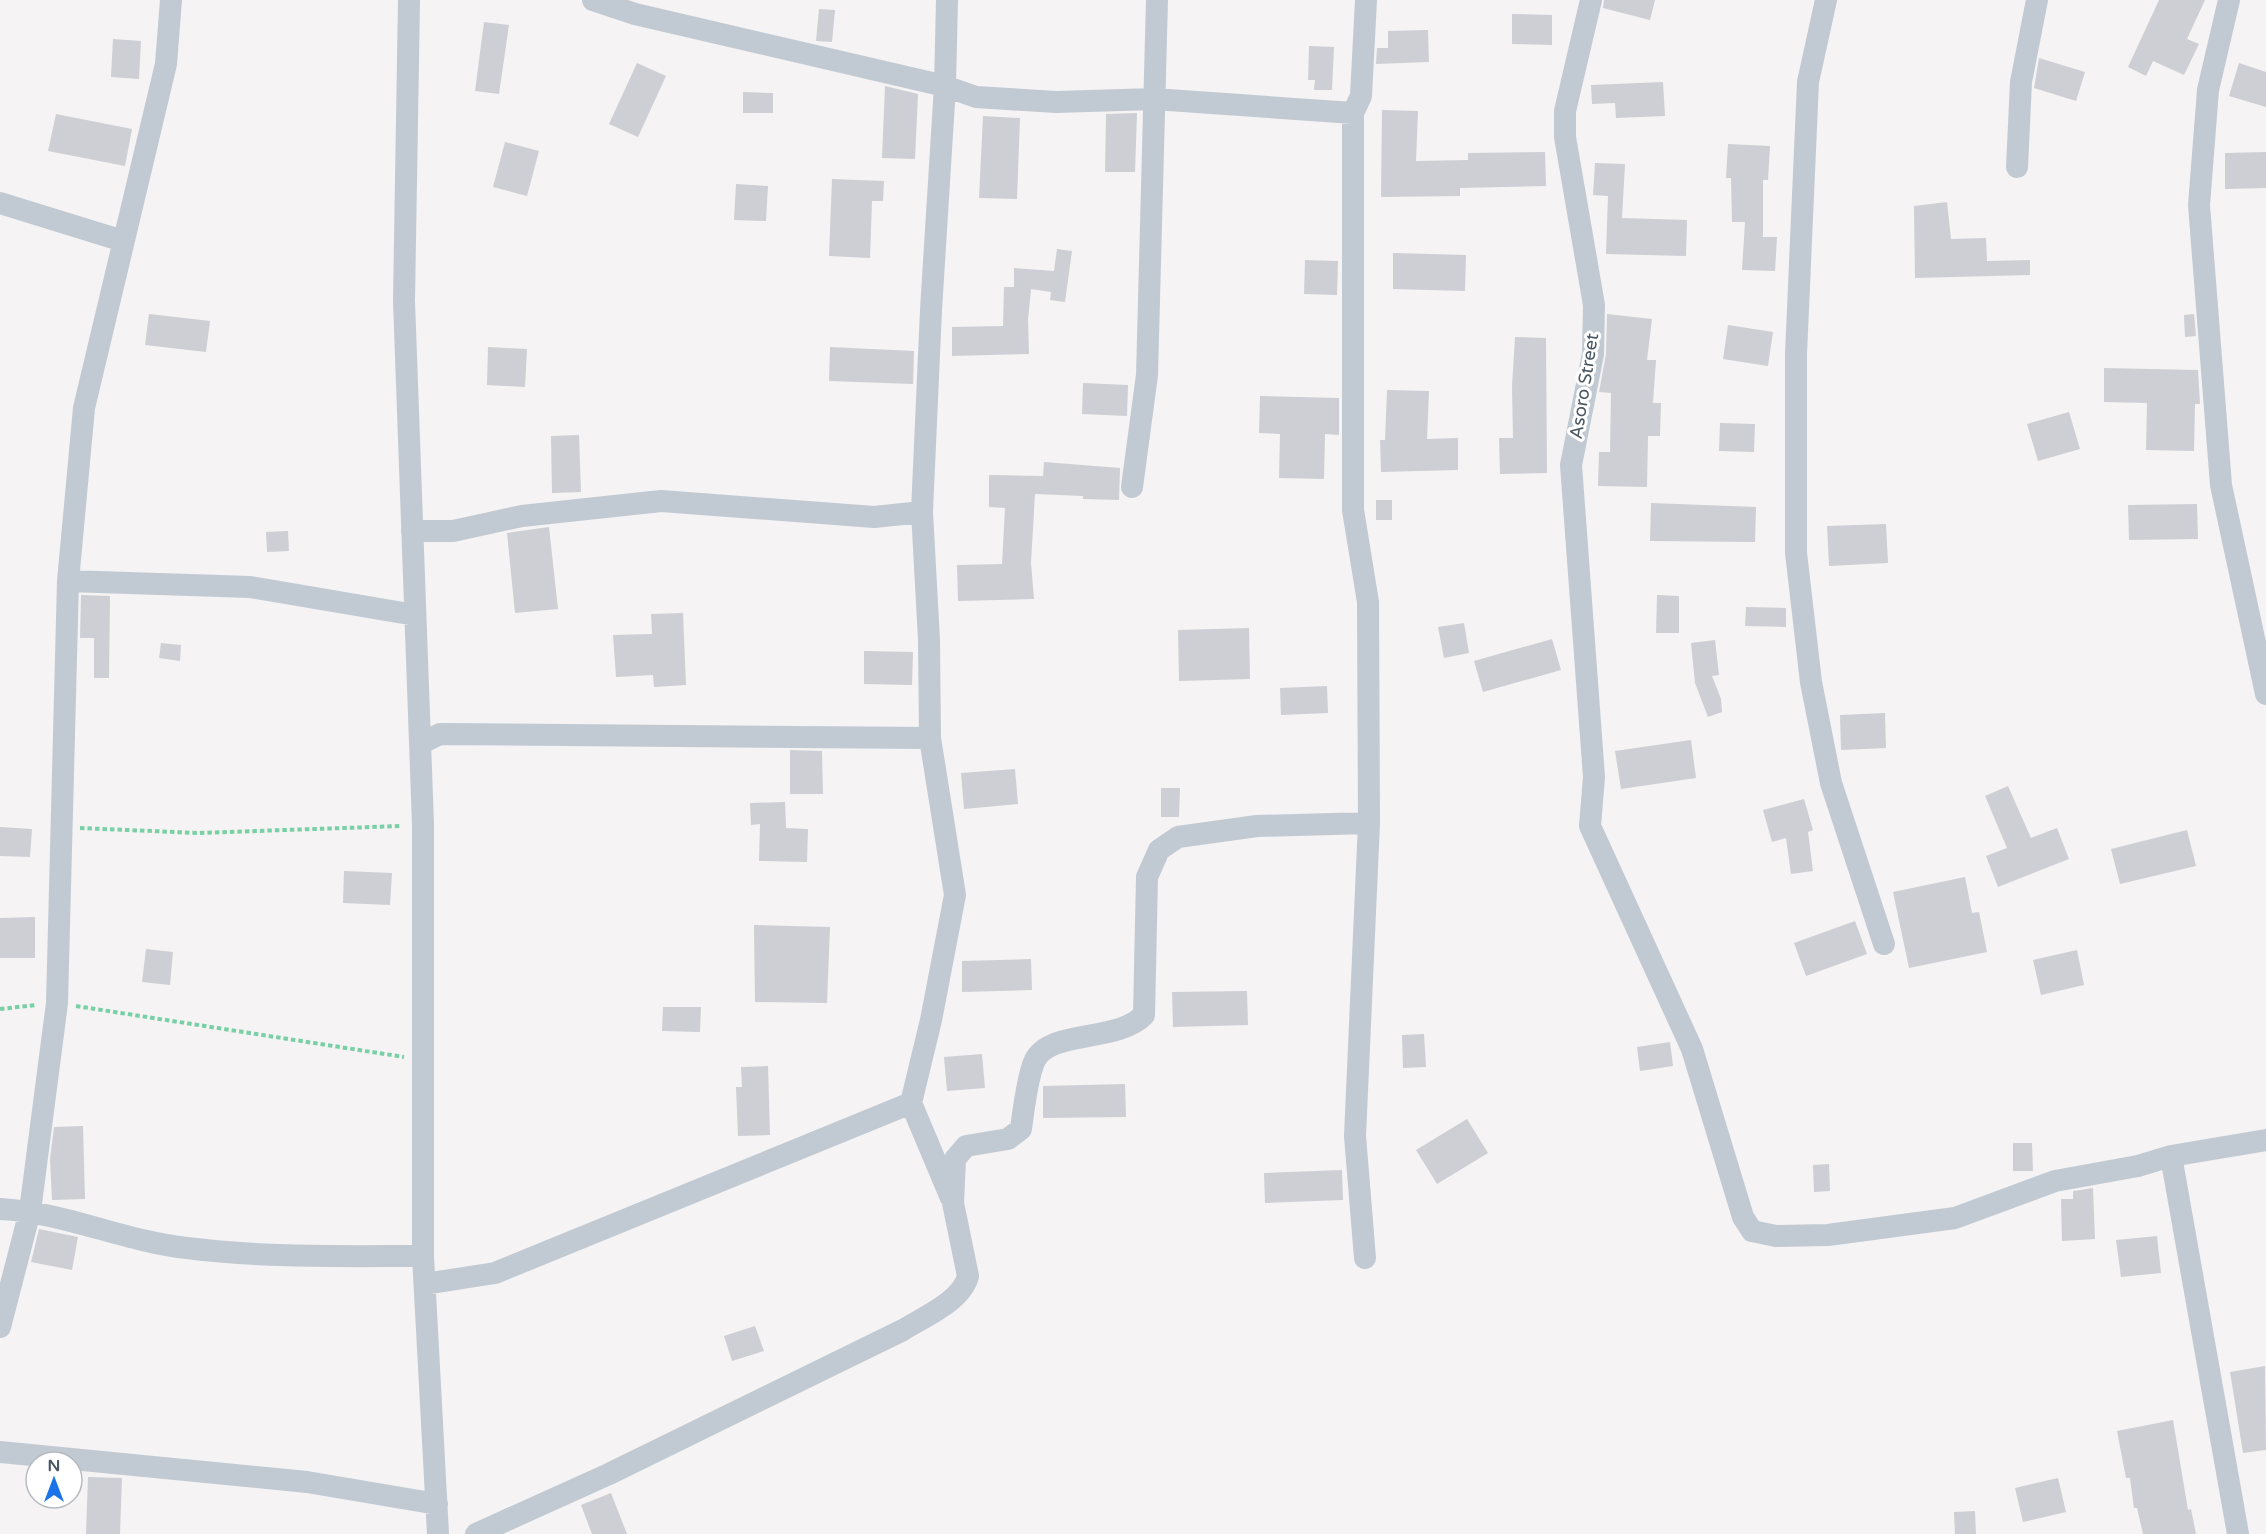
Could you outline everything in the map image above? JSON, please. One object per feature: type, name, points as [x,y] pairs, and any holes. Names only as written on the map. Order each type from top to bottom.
[{"type":"street","points":[[0,1327],[30,1211],[57,1003],[68,581],[84,408],[166,64],[171,0]]},
{"type":"street","points":[[410,0],[404,301],[423,825],[423,1256],[438,1534]]},
{"type":"street","points":[[593,0],[635,14],[945,86],[976,97],[1056,102],[1154,99],[1353,113]]},
{"type":"street","points":[[476,1534],[609,1474],[903,1330],[946,1302],[966,1285],[968,1276],[953,1203],[911,1103],[931,1020],[955,895],[930,738],[929,640],[922,512],[945,86],[947,0]]},
{"type":"street","points":[[1132,487],[1147,375],[1157,0]]},
{"type":"street","points":[[1365,1258],[1355,1136],[1369,823],[1368,602],[1353,510],[1353,113],[1361,96],[1366,0]]},
{"type":"street","name":"Asoro Street","points":[[1591,0],[1565,111],[1565,137],[1594,305],[1593,354],[1571,465],[1594,777],[1590,825],[1692,1049],[1743,1217],[1752,1231],[1776,1236],[1828,1235],[1955,1218],[2055,1180],[2138,1166],[2170,1156]]},
{"type":"street","points":[[1826,0],[1808,82],[1797,354],[1796,553],[1811,682],[1831,783],[1884,944]]},
{"type":"street","points":[[2017,167],[2021,82],[2037,0]]},
{"type":"street","points":[[2229,0],[2208,90],[2199,205],[2221,485],[2266,694]]},
{"type":"street","points":[[0,203],[123,241]]},
{"type":"street","points":[[412,531],[453,531],[522,516],[661,501],[874,517],[922,512]]},
{"type":"street","points":[[68,581],[250,588],[415,615]]},
{"type":"street","points":[[420,744],[440,734],[930,738]]},
{"type":"street","points":[[953,1203],[955,1159],[966,1146],[1008,1139],[1021,1130],[1035,1060],[1049,1045],[1120,1031],[1135,1024],[1144,1014],[1147,877],[1159,849],[1178,837],[1257,825],[1369,823]]},
{"type":"street","points":[[425,1284],[495,1273],[911,1103]]},
{"type":"street","points":[[2238,1534],[2170,1156],[2266,1140]]},
{"type":"street","points":[[0,1209],[30,1211],[185,1248],[285,1256],[423,1256]]},
{"type":"street","points":[[0,1452],[307,1482],[437,1504]]},
{"type":"path","points":[[61,827],[198,833],[423,825]]},
{"type":"path","points":[[0,1009],[57,1003],[423,1060]]},
{"type":"building","points":[[1604,0],[1655,0],[1650,20],[1603,8]]},
{"type":"building","points":[[2159,0],[2205,0],[2187,39],[2199,44],[2184,75],[2153,61],[2146,76],[2128,67]]},
{"type":"building","points":[[819,9],[835,10],[832,42],[816,41]]},
{"type":"building","points":[[1512,14],[1552,15],[1552,45],[1512,44]]},
{"type":"building","points":[[484,22],[509,25],[499,94],[475,91]]},
{"type":"building","points":[[1428,30],[1429,62],[1376,64],[1377,48],[1388,48],[1388,31]]},
{"type":"building","points":[[113,39],[141,41],[139,79],[111,77]]},
{"type":"building","points":[[1309,46],[1334,47],[1332,90],[1314,90],[1315,80],[1308,80]]},
{"type":"building","points":[[2039,58],[2085,72],[2076,101],[2034,88]]},
{"type":"building","points":[[637,63],[666,76],[638,137],[609,124]]},
{"type":"building","points":[[2239,63],[2266,72],[2266,107],[2229,96]]},
{"type":"building","points":[[1663,82],[1665,116],[1616,118],[1615,103],[1592,104],[1591,85]]},
{"type":"building","points":[[885,86],[918,94],[915,159],[882,158]]},
{"type":"building","points":[[743,92],[773,93],[773,113],[743,113]]},
{"type":"building","points":[[1382,110],[1418,111],[1416,161],[1468,160],[1468,153],[1545,152],[1546,186],[1460,188],[1460,196],[1381,197]]},
{"type":"building","points":[[1137,113],[1135,172],[1105,172],[1106,114]]},
{"type":"building","points":[[56,114],[132,129],[125,166],[48,151]]},
{"type":"building","points":[[983,116],[1020,118],[1017,199],[979,198]]},
{"type":"building","points":[[505,142],[539,151],[527,196],[493,187]]},
{"type":"building","points":[[1728,144],[1770,146],[1768,180],[1763,180],[1763,237],[1777,237],[1775,271],[1742,270],[1745,222],[1732,222],[1731,178],[1726,178]]},
{"type":"building","points":[[2266,152],[2266,188],[2225,189],[2225,153]]},
{"type":"building","points":[[1595,163],[1625,164],[1622,218],[1687,220],[1686,256],[1606,254],[1608,196],[1593,195]]},
{"type":"building","points":[[832,179],[884,181],[883,201],[872,201],[870,258],[829,256]]},
{"type":"building","points":[[736,184],[768,186],[766,221],[734,220]]},
{"type":"building","points":[[1947,202],[1951,239],[1986,238],[1987,261],[2030,260],[2030,275],[1915,278],[1914,206]]},
{"type":"building","points":[[1057,249],[1072,251],[1065,302],[1050,300],[1051,292],[1031,289],[1028,320],[1029,354],[952,356],[952,327],[1003,326],[1004,287],[1014,287],[1014,268],[1054,271]]},
{"type":"building","points":[[1393,253],[1466,255],[1465,291],[1393,289]]},
{"type":"building","points":[[1305,260],[1338,261],[1337,295],[1304,294]]},
{"type":"building","points":[[149,314],[210,321],[206,352],[145,345]]},
{"type":"building","points":[[1607,314],[1652,319],[1647,360],[1656,360],[1653,403],[1661,403],[1660,436],[1648,436],[1647,487],[1598,486],[1599,452],[1610,452],[1611,393],[1599,392],[1606,354]]},
{"type":"building","points":[[2194,314],[2196,336],[2185,337],[2184,315]]},
{"type":"building","points":[[1728,325],[1773,332],[1768,366],[1723,359]]},
{"type":"building","points":[[1515,337],[1546,338],[1547,473],[1500,474],[1499,438],[1513,438],[1512,386]]},
{"type":"building","points":[[488,347],[527,349],[525,387],[487,385]]},
{"type":"building","points":[[830,347],[914,351],[913,384],[829,381]]},
{"type":"building","points":[[2104,368],[2198,370],[2200,404],[2195,404],[2194,451],[2146,450],[2147,403],[2104,402]]},
{"type":"building","points":[[1083,383],[1128,385],[1127,416],[1082,414]]},
{"type":"building","points":[[1387,390],[1429,391],[1427,439],[1458,438],[1458,470],[1381,472],[1380,440],[1385,440]]},
{"type":"building","points":[[1260,396],[1339,398],[1339,435],[1325,434],[1324,479],[1279,478],[1280,434],[1259,433]]},
{"type":"building","points":[[2069,412],[2080,449],[2038,461],[2027,424]]},
{"type":"building","points":[[1720,423],[1755,424],[1754,452],[1719,451]]},
{"type":"building","points":[[579,435],[581,492],[552,493],[551,436]]},
{"type":"building","points":[[1044,462],[1120,468],[1119,500],[1035,494],[1031,563],[1034,599],[958,601],[957,565],[1002,564],[1005,508],[989,507],[989,475],[1043,476]]},
{"type":"building","points":[[1376,500],[1392,500],[1392,520],[1376,520]]},
{"type":"building","points":[[1651,503],[1756,507],[1755,542],[1650,541]]},
{"type":"building","points":[[2197,504],[2198,539],[2129,540],[2128,505]]},
{"type":"building","points":[[1886,524],[1888,563],[1829,566],[1827,526]]},
{"type":"building","points":[[549,527],[558,609],[515,613],[507,533]]},
{"type":"building","points":[[288,531],[289,551],[267,552],[266,532]]},
{"type":"building","points":[[81,595],[110,596],[109,678],[94,678],[94,638],[80,638]]},
{"type":"building","points":[[1657,595],[1679,596],[1679,633],[1656,633]]},
{"type":"building","points":[[1746,607],[1786,608],[1786,627],[1745,626]]},
{"type":"building","points":[[683,613],[686,685],[654,687],[653,675],[616,677],[613,635],[652,634],[651,614]]},
{"type":"building","points":[[1464,623],[1469,653],[1444,658],[1438,627]]},
{"type":"building","points":[[1249,628],[1250,679],[1179,681],[1178,630]]},
{"type":"building","points":[[1552,639],[1561,670],[1483,692],[1474,661]]},
{"type":"building","points":[[1715,640],[1719,675],[1712,676],[1721,699],[1722,712],[1708,717],[1695,683],[1691,643]]},
{"type":"building","points":[[161,643],[181,645],[180,661],[159,658]]},
{"type":"building","points":[[864,651],[913,652],[912,685],[864,684]]},
{"type":"building","points":[[1327,686],[1328,713],[1281,715],[1280,688]]},
{"type":"building","points":[[1885,713],[1886,748],[1841,750],[1840,715]]},
{"type":"building","points":[[1691,740],[1696,778],[1621,789],[1615,751]]},
{"type":"building","points":[[790,750],[822,751],[823,794],[790,794]]},
{"type":"building","points":[[1015,769],[1018,804],[964,809],[961,773]]},
{"type":"building","points":[[2008,786],[2031,838],[2057,828],[2069,859],[1998,887],[1986,856],[2007,848],[1985,796]]},
{"type":"building","points":[[1161,788],[1180,788],[1179,817],[1161,817]]},
{"type":"building","points":[[1804,799],[1813,830],[1808,832],[1813,871],[1791,874],[1786,838],[1772,842],[1763,810]]},
{"type":"building","points":[[785,802],[786,828],[808,829],[807,862],[759,861],[760,824],[751,825],[750,803]]},
{"type":"building","points":[[0,827],[32,829],[30,857],[0,856]]},
{"type":"building","points":[[2187,830],[2196,866],[2120,884],[2111,849]]},
{"type":"building","points":[[344,871],[392,873],[390,905],[343,903]]},
{"type":"building","points":[[1965,877],[1972,913],[1979,912],[1987,952],[1909,968],[1893,892]]},
{"type":"building","points":[[35,917],[35,958],[0,958],[0,918]]},
{"type":"building","points":[[1855,921],[1867,954],[1806,976],[1794,943]]},
{"type":"building","points":[[754,925],[830,927],[827,1003],[755,1002]]},
{"type":"building","points":[[146,949],[173,952],[170,985],[142,982]]},
{"type":"building","points":[[2077,950],[2084,985],[2041,995],[2033,960]]},
{"type":"building","points":[[1031,959],[1032,990],[962,992],[962,961]]},
{"type":"building","points":[[1247,991],[1248,1025],[1173,1027],[1172,992]]},
{"type":"building","points":[[663,1007],[701,1007],[700,1032],[662,1031]]},
{"type":"building","points":[[1424,1034],[1426,1067],[1403,1068],[1402,1035]]},
{"type":"building","points":[[1670,1042],[1673,1066],[1640,1071],[1637,1047]]},
{"type":"building","points":[[982,1054],[985,1088],[947,1091],[944,1057]]},
{"type":"building","points":[[768,1066],[770,1135],[738,1136],[736,1087],[742,1087],[741,1067]]},
{"type":"building","points":[[1125,1084],[1126,1117],[1043,1118],[1043,1086]]},
{"type":"building","points":[[1467,1119],[1488,1153],[1437,1184],[1416,1150]]},
{"type":"building","points":[[83,1126],[85,1199],[52,1200],[50,1159],[54,1127]]},
{"type":"building","points":[[2013,1143],[2032,1143],[2033,1171],[2013,1171]]},
{"type":"building","points":[[1829,1164],[1830,1191],[1814,1192],[1813,1165]]},
{"type":"building","points":[[1342,1170],[1343,1200],[1265,1203],[1264,1173]]},
{"type":"building","points":[[2093,1188],[2095,1239],[2062,1241],[2061,1199],[2073,1199],[2073,1191]]},
{"type":"building","points":[[39,1229],[78,1237],[72,1270],[31,1262]]},
{"type":"building","points":[[2157,1236],[2161,1273],[2121,1277],[2116,1240]]},
{"type":"building","points":[[755,1326],[764,1351],[732,1361],[724,1336]]},
{"type":"building","points":[[2265,1366],[2266,1450],[2243,1453],[2230,1372]]},
{"type":"building","points":[[2173,1420],[2188,1510],[2191,1509],[2196,1534],[2143,1534],[2137,1508],[2134,1508],[2130,1478],[2126,1478],[2117,1431]]},
{"type":"building","points":[[88,1477],[122,1478],[120,1534],[86,1534]]},
{"type":"building","points":[[2058,1478],[2066,1512],[2023,1522],[2015,1488]]},
{"type":"building","points":[[611,1493],[627,1534],[592,1534],[581,1505]]},
{"type":"building","points":[[1975,1511],[1976,1534],[1955,1534],[1954,1512]]}]
